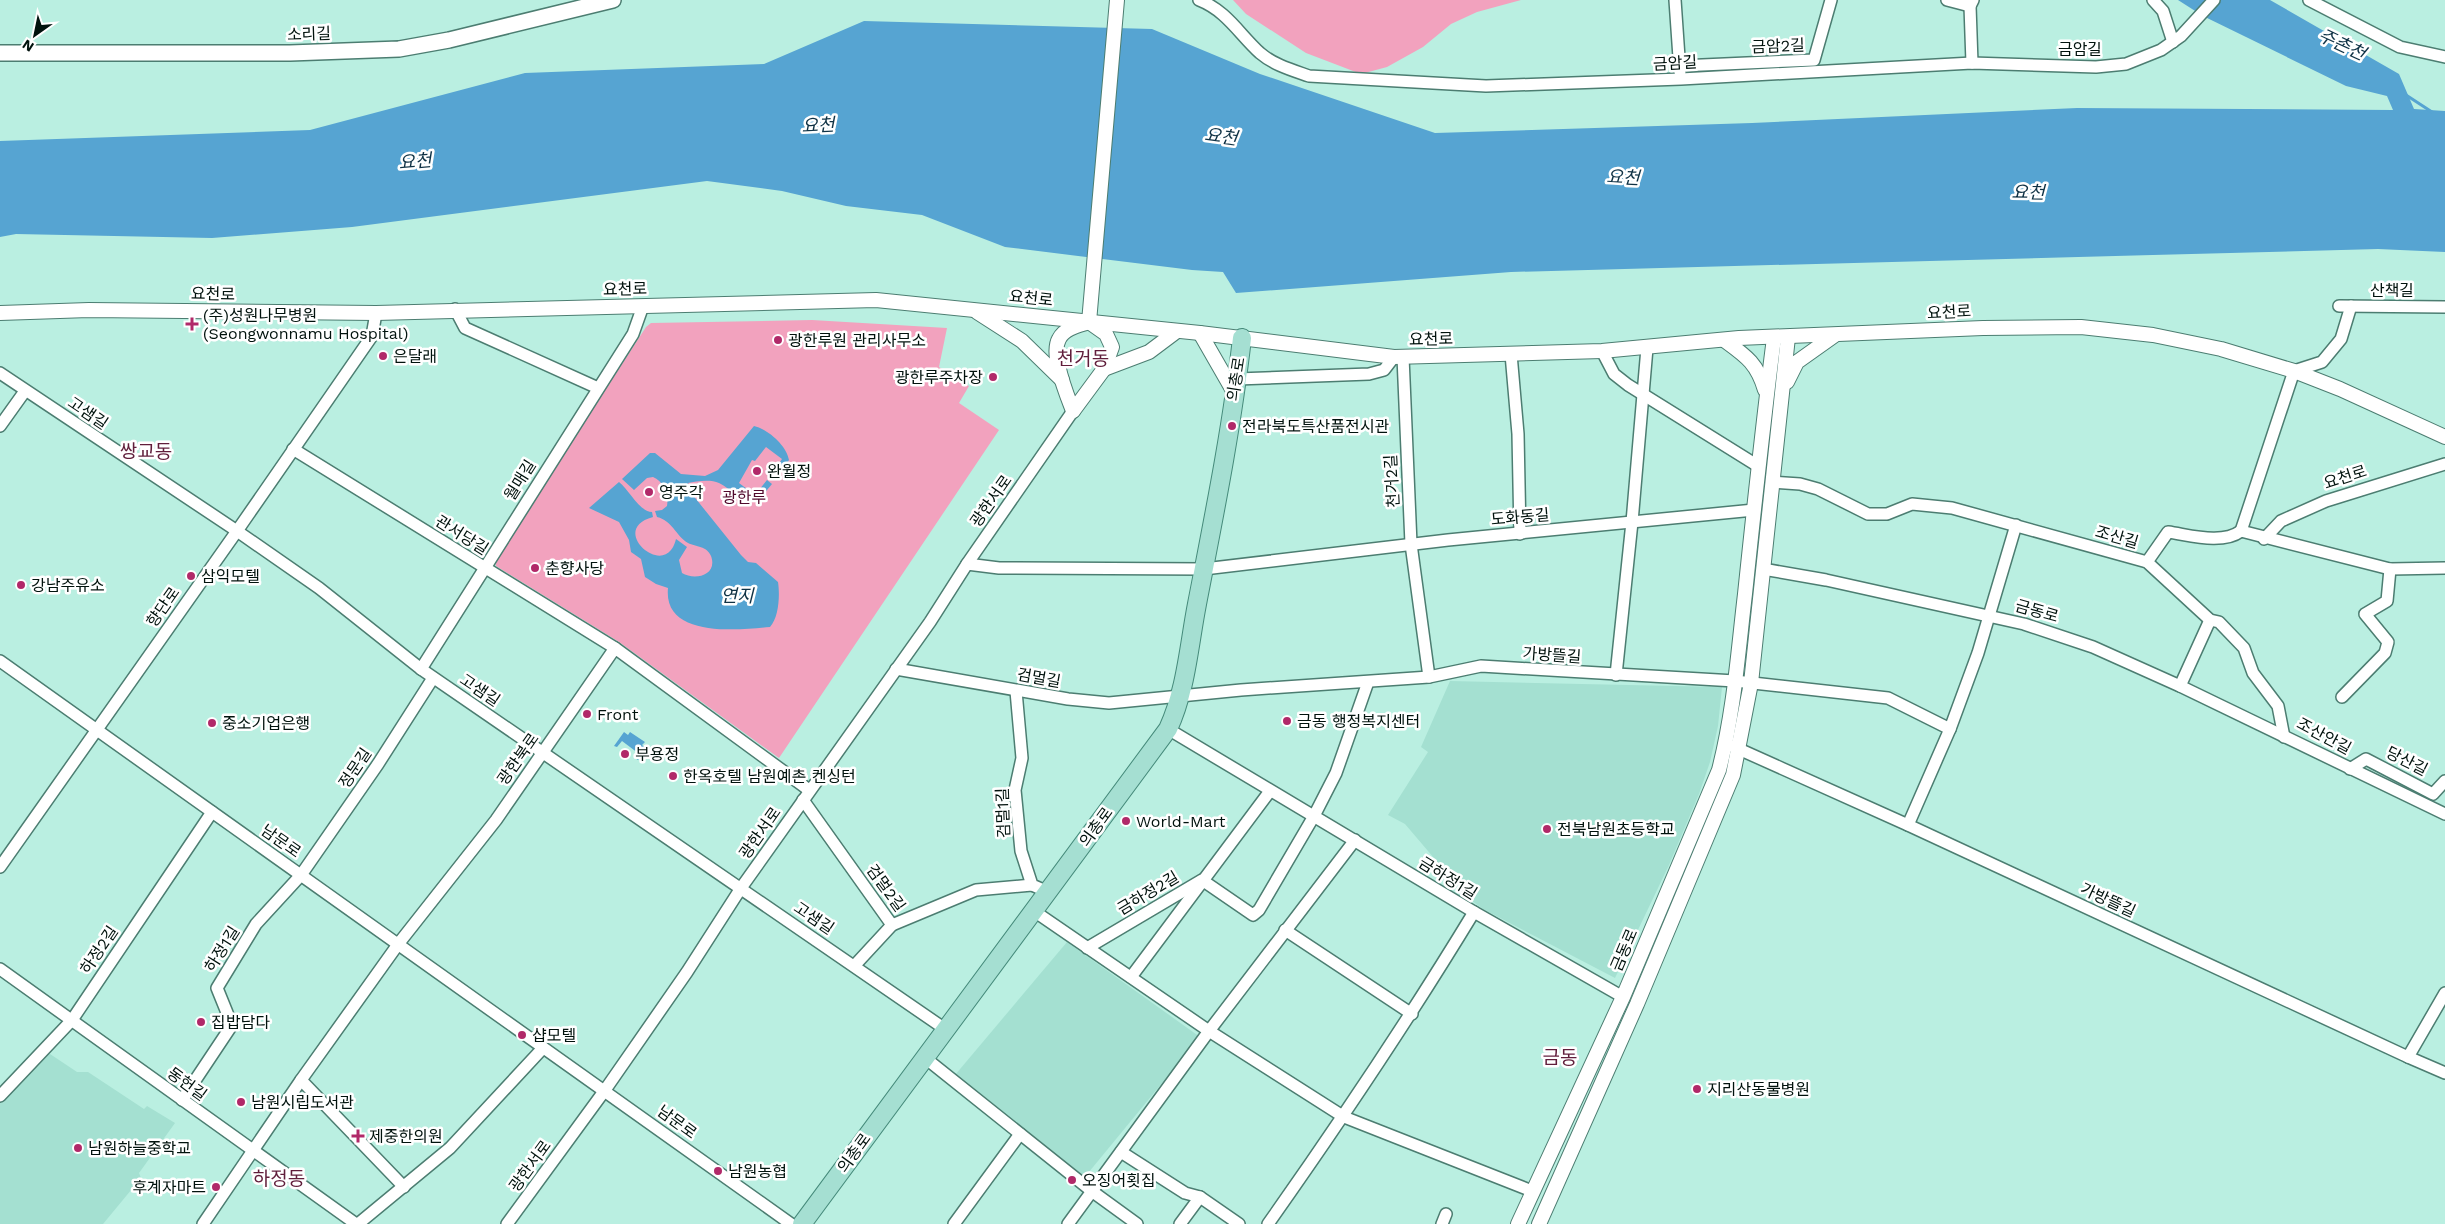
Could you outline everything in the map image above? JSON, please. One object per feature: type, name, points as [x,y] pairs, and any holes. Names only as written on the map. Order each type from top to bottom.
[{"type":"main road","name":"소리길","points":[[0,53],[281,53],[399,49],[449,40],[613,0]]},
{"type":"main road","name":"의총로","points":[[802,1224],[1034,911],[1040,888],[1168,729],[1179,696],[1204,568],[1236,386],[1242,338]]},
{"type":"street","name":"금암길","points":[[1199,0],[1227,16],[1260,52],[1272,61],[1309,76],[1486,86],[1681,79],[1972,63],[2096,67],[2126,64],[2149,56],[2177,39],[2214,0]]},
{"type":"street","points":[[1675,0],[1681,79]]},
{"type":"street","name":"금암2길","points":[[1680,66],[1814,60],[1831,0]]},
{"type":"street","points":[[1947,0],[1971,3],[1972,63]]},
{"type":"street","points":[[2153,0],[2163,11],[2177,39]]},
{"type":"street","points":[[2309,0],[2400,47],[2445,57]]},
{"type":"street","points":[[1089,322],[1116,4]]},
{"type":"street","name":"요천로","points":[[0,313],[89,310],[376,313],[455,309],[876,300],[1200,333],[1399,357],[1602,352],[1724,340],[1983,328],[2081,327],[2163,337],[2221,349],[2294,371],[2340,389],[2445,437]]},
{"type":"street","name":"월매길","points":[[420,669],[633,334],[643,306]]},
{"type":"street","name":"산책길","points":[[2294,371],[2322,362],[2341,339],[2345,306],[2445,307]]},
{"type":"street","points":[[455,309],[465,328],[598,388]]},
{"type":"street","points":[[975,310],[1022,341],[1062,380]]},
{"type":"street","name":"향단로","points":[[0,867],[372,336],[376,313]]},
{"type":"street","points":[[1089,322],[1099,328],[1110,340],[1112,346],[1104,369],[1073,411],[1062,380],[1057,350],[1059,338],[1071,328],[1089,322]]},
{"type":"street","points":[[1104,369],[1149,352],[1177,331]]},
{"type":"street","points":[[1200,333],[1236,386],[1369,374],[1384,370],[1399,357]]},
{"type":"street","points":[[1782,397],[1797,362],[1835,335]]},
{"type":"street","name":"금동로","points":[[1539,1224],[1721,807],[1733,775],[1740,748],[1751,683],[1788,337]]},
{"type":"street","name":"금동로","points":[[1518,1224],[1623,997],[1707,801],[1725,745],[1735,681],[1766,395],[1774,338]]},
{"type":"street","points":[[1724,340],[1748,356],[1760,373],[1766,395]]},
{"type":"street","points":[[1616,675],[1647,348]]},
{"type":"street","points":[[1602,352],[1614,374],[1642,394],[1758,466]]},
{"type":"street","points":[[1512,354],[1518,434],[1520,534]]},
{"type":"street","name":"천거2길","points":[[1399,357],[1411,544]]},
{"type":"street","points":[[2294,371],[2241,532],[2390,569],[2445,568]]},
{"type":"street","name":"고샘길","points":[[0,373],[237,531],[319,588],[420,669],[855,965],[945,1029]]},
{"type":"street","points":[[0,426],[25,391]]},
{"type":"street","name":"광한서로","points":[[507,1224],[605,1090],[687,972],[741,888],[930,622],[967,564],[1073,411]]},
{"type":"street","name":"관서당길","points":[[293,448],[615,648]]},
{"type":"street","name":"요천로","points":[[2264,539],[2281,521],[2326,501],[2445,464]]},
{"type":"street","name":"조산길","points":[[1772,482],[1800,484],[1818,489],[1868,514],[1887,514],[1912,504],[1952,508],[2147,562],[2168,532],[2220,538],[2234,536],[2241,532]]},
{"type":"street","name":"도화동길","points":[[1204,568],[1411,544],[1754,510]]},
{"type":"street","points":[[1908,825],[1950,729],[1978,653],[2016,526]]},
{"type":"street","points":[[1411,544],[1429,677]]},
{"type":"street","name":"조산안길","points":[[2147,562],[2210,620],[2218,622],[2244,648],[2253,673],[2278,706],[2284,737],[2445,814]]},
{"type":"street","points":[[967,564],[999,568],[1204,568]]},
{"type":"street","name":"금동로","points":[[1763,569],[1826,580],[2024,624],[2093,647],[2180,686],[2284,737]]},
{"type":"street","points":[[2342,697],[2385,653],[2388,642],[2365,614],[2387,601],[2390,569]]},
{"type":"street","points":[[2180,686],[2210,620]]},
{"type":"street","points":[[615,648],[806,795]]},
{"type":"street","name":"광한북로","points":[[203,1224],[399,943],[496,820],[615,648]]},
{"type":"street","name":"남문로","points":[[0,661],[399,943],[790,1224]]},
{"type":"street","name":"가방뜰길","points":[[1179,696],[1429,677],[1481,666],[1735,681]]},
{"type":"street","name":"검멀길","points":[[896,669],[1016,691],[1109,703],[1179,696]]},
{"type":"street","name":"정문길","points":[[301,875],[378,764],[433,678]]},
{"type":"street","points":[[1735,681],[1888,698],[1950,729]]},
{"type":"street","points":[[1314,816],[1336,773],[1368,682]]},
{"type":"street","name":"검멀1길","points":[[1016,691],[1022,758],[1015,790],[1020,851],[1040,888]]},
{"type":"street","points":[[1068,1224],[1285,930],[1355,840],[1168,729]]},
{"type":"street","name":"가방뜰길","points":[[1725,745],[1740,748],[2445,1073]]},
{"type":"street","name":"당산길","points":[[2350,769],[2366,759],[2433,794],[2445,780]]},
{"type":"street","points":[[1131,977],[1270,791]]},
{"type":"street","name":"검멀2길","points":[[806,795],[892,925],[976,890],[1040,888]]},
{"type":"street","name":"하정2길","points":[[0,1096],[72,1020],[212,812]]},
{"type":"street","name":"금하정2길","points":[[1087,948],[1202,880],[1253,915],[1259,910],[1314,816]]},
{"type":"street","name":"금하정1길","points":[[1268,1224],[1344,1117],[1412,1014],[1474,912],[1355,840]]},
{"type":"street","name":"하정1길","points":[[182,1100],[232,1025],[217,988],[256,924],[301,875]]},
{"type":"street","points":[[1034,911],[1209,1032],[1344,1117],[1532,1191]]},
{"type":"street","points":[[1474,912],[1623,997]]},
{"type":"street","points":[[855,965],[892,925]]},
{"type":"street","points":[[1285,930],[1412,1014]]},
{"type":"street","name":"동헌길","points":[[0,969],[357,1224]]},
{"type":"street","points":[[2408,1057],[2445,993]]},
{"type":"street","points":[[357,1224],[450,1148],[543,1048]]},
{"type":"street","points":[[924,1057],[1093,1192],[1137,1224]]},
{"type":"street","points":[[302,1080],[404,1187]]},
{"type":"street","points":[[954,1224],[1020,1134]]},
{"type":"street","points":[[1121,1152],[1185,1193],[1200,1197],[1239,1224]]},
{"type":"street","points":[[1180,1224],[1200,1197]]},
{"type":"shaded area","name":"전북남원초등학교","points":[[1450,681],[1722,687],[1718,726],[1710,762],[1699,794],[1669,865],[1615,978],[1483,909],[1468,898],[1405,824],[1388,815],[1428,752],[1421,747]]},
{"type":"shaded area","points":[[1067,942],[1200,1037],[1084,1178],[950,1081]]},
{"type":"shaded area","name":"남원하늘중학교","points":[[47,1052],[77,1072],[88,1072],[144,1109],[147,1106],[175,1123],[139,1173],[141,1178],[103,1224],[0,1224],[0,1102]]},
{"type":"green space","points":[[1233,0],[1521,0],[1477,12],[1451,24],[1423,47],[1387,67],[1361,74],[1306,53],[1246,14]]},
{"type":"green space","name":"광한루","points":[[812,320],[947,328],[939,367],[969,386],[959,403],[999,430],[779,758],[619,642],[496,566],[495,560],[646,327],[651,323]]},
{"type":"water","name":"요천","points":[[2178,0],[2270,0],[2399,74],[2414,109],[2445,111],[2445,252],[2378,249],[1511,272],[1236,293],[1223,272],[1192,270],[1005,247],[922,215],[846,206],[782,191],[707,181],[352,227],[212,238],[16,234],[0,237],[0,141],[310,130],[525,73],[764,64],[864,21],[1152,29],[1260,74],[1435,133],[1752,123],[2077,108],[2393,110],[2387,96],[2346,86],[2203,16]]},
{"type":"water","name":"연지","points":[[754,426],[771,434],[785,449],[789,460],[776,479],[771,475],[782,459],[766,447],[755,461],[752,460],[739,483],[755,495],[767,480],[772,484],[757,502],[741,498],[716,482],[688,483],[692,494],[741,555],[748,562],[756,563],[778,582],[779,599],[777,612],[770,627],[722,629],[690,623],[677,616],[670,604],[668,588],[656,584],[645,577],[641,559],[631,552],[629,540],[619,522],[589,508],[619,482],[639,505],[652,512],[653,517],[641,522],[636,530],[636,538],[640,546],[647,552],[664,555],[672,549],[676,539],[687,547],[679,560],[682,573],[693,576],[704,575],[711,568],[712,563],[711,556],[707,550],[688,543],[667,522],[657,517],[655,511],[662,510],[667,506],[665,489],[660,482],[653,477],[647,478],[634,490],[622,479],[650,453],[655,453],[681,474],[705,476],[718,470]]},
{"type":"water","points":[[624,732],[628,735],[630,732],[645,742],[642,745],[646,748],[638,760],[635,758],[638,753],[622,741],[617,747],[614,746]]},
{"type":"waterway","name":"주촌천","points":[[2406,95],[2432,112]]},
{"type":"place","name":"(주)성원나무병원 (Seongwonnamu Hospital)","points":[[192,324]]},
{"type":"place","name":"광한루원 관리사무소","points":[[778,340]]},
{"type":"place","name":"은달래","points":[[383,356]]},
{"type":"place","name":"광한루주차장","points":[[993,377]]},
{"type":"place","name":"전라북도특산품전시관","points":[[1232,426]]},
{"type":"place","name":"완월정","points":[[757,471]]},
{"type":"place","name":"영주각","points":[[649,492]]},
{"type":"place","name":"춘향사당","points":[[535,568]]},
{"type":"place","name":"삼익모텔","points":[[191,576]]},
{"type":"place","name":"강남주유소","points":[[21,585]]},
{"type":"place","name":"Front","points":[[587,714]]},
{"type":"place","name":"금동 행정복지센터","points":[[1287,721]]},
{"type":"place","name":"중소기업은행","points":[[212,723]]},
{"type":"place","name":"부용정","points":[[625,754]]},
{"type":"place","name":"한옥호텔 남원예촌 켄싱턴","points":[[673,776]]},
{"type":"place","name":"World-Mart","points":[[1126,821]]},
{"type":"place","name":"전북남원초등학교","points":[[1547,829]]},
{"type":"place","name":"집밥담다","points":[[201,1022]]},
{"type":"place","name":"샵모텔","points":[[522,1035]]},
{"type":"place","name":"지리산동물병원","points":[[1697,1089]]},
{"type":"place","name":"남원시립도서관","points":[[241,1102]]},
{"type":"place","name":"제중한의원","points":[[358,1136]]},
{"type":"place","name":"남원하늘중학교","points":[[78,1148]]},
{"type":"place","name":"남원농협","points":[[718,1171]]},
{"type":"place","name":"오징어횟집","points":[[1072,1180]]},
{"type":"place","name":"후계자마트","points":[[216,1187]]},
{"type":"district","name":"천거동","points":[[1083,358]]},
{"type":"district","name":"쌍교동","points":[[146,451]]},
{"type":"district","name":"금동","points":[[1560,1057]]},
{"type":"district","name":"하정동","points":[[279,1178]]}]
